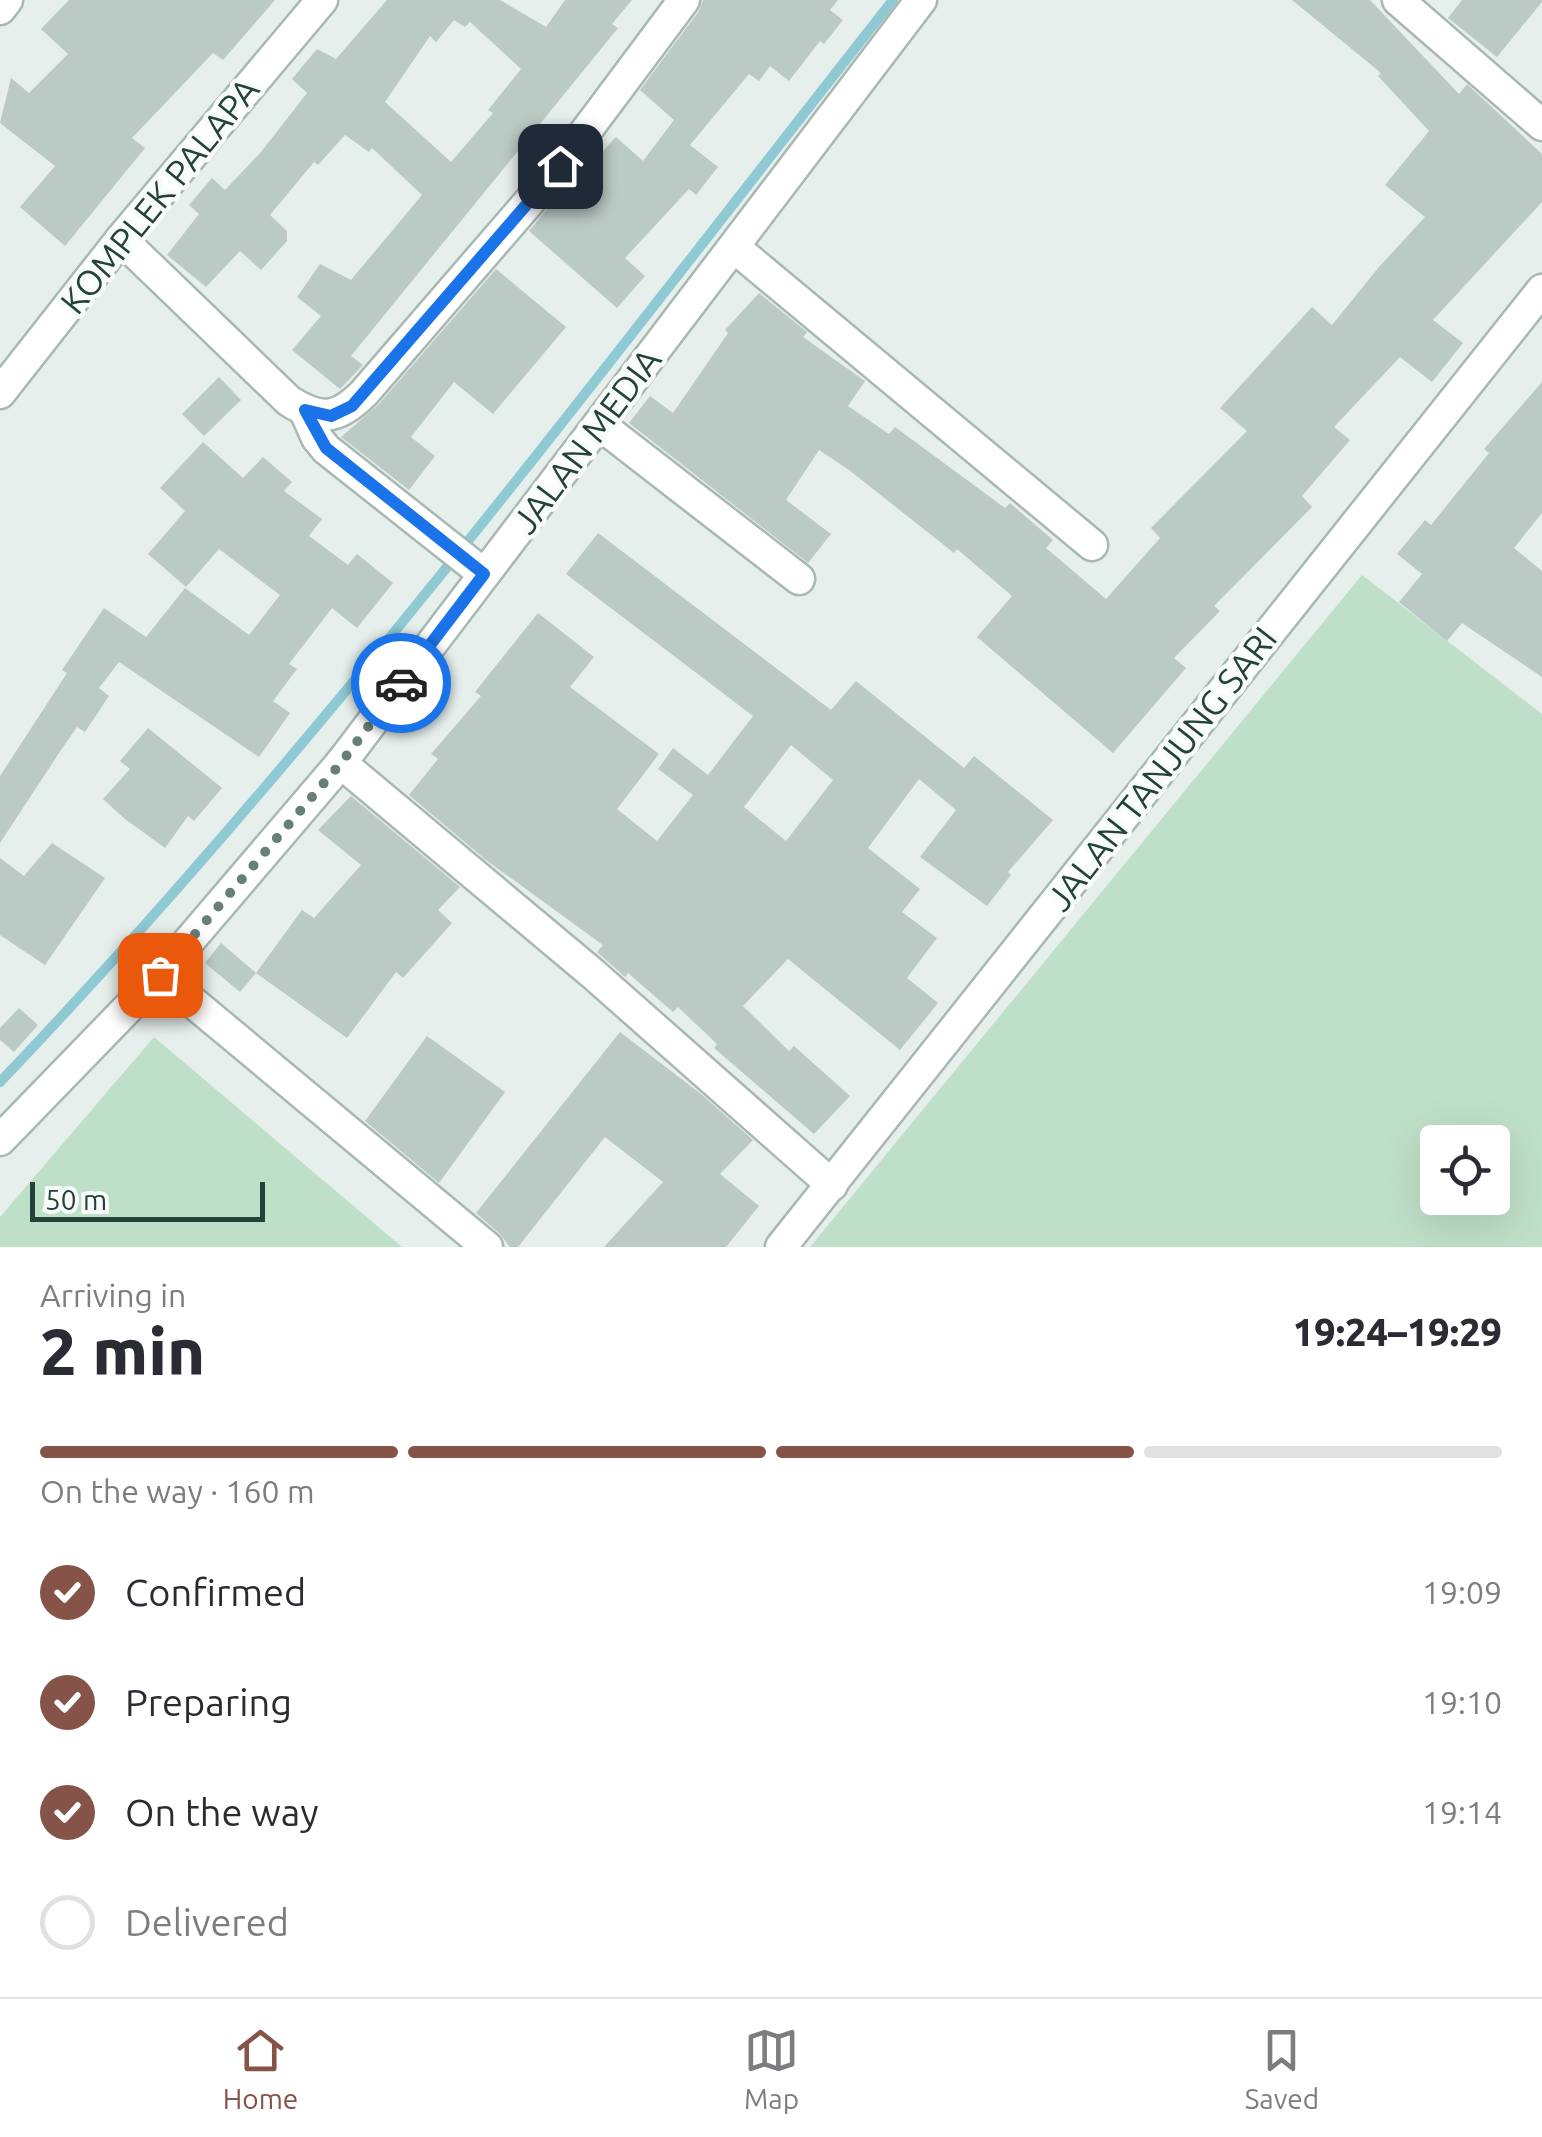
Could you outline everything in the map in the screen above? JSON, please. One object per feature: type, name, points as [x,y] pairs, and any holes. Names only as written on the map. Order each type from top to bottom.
[{"type":"street","points":[[0,9],[7,0]]},
{"type":"street","name":"KOMPLEK PALAPA","points":[[0,393],[121,239],[322,0]]},
{"type":"street","points":[[121,239],[289,401],[305,410],[331,416],[341,413],[364,393],[560,166],[684,0]]},
{"type":"street","name":"JALAN MEDIA","points":[[0,1140],[160,975],[341,763],[921,0]]},
{"type":"street","points":[[1398,0],[1542,125]]},
{"type":"street","points":[[734,248],[1092,545]]},
{"type":"street","name":"JALAN TANJUNG SARI","points":[[781,1247],[1542,290]]},
{"type":"street","points":[[305,410],[326,448],[484,574]]},
{"type":"street","points":[[599,424],[798,579]]},
{"type":"street","points":[[341,763],[592,973],[832,1184]]},
{"type":"street","points":[[160,975],[486,1247]]},
{"type":"green space","points":[[1362,575],[1542,714],[1542,1247],[810,1247]]},
{"type":"green space","points":[[154,1037],[402,1247],[0,1247],[0,1217]]},
{"type":"building","points":[[69,0],[275,0],[223,60],[213,53],[132,138],[145,148],[65,246],[20,207],[55,166],[0,123],[11,78],[29,93],[68,54],[41,29]]},
{"type":"building","points":[[387,0],[500,0],[546,27],[565,0],[632,0],[612,24],[618,28],[351,356],[363,365],[340,389],[292,350],[321,316],[297,297],[320,264],[351,280],[422,195],[372,148],[369,152],[345,135],[318,165],[314,162],[270,215],[287,231],[287,241],[261,270],[240,251],[206,287],[167,255],[199,214],[189,205],[212,178],[225,190],[307,93],[292,79],[317,49],[336,59]],"holes":[[[454,20],[465,27],[470,22],[521,69],[488,110],[493,113],[451,162],[385,102],[430,36],[436,42]]]},
{"type":"building","points":[[703,0],[838,0],[830,10],[843,20],[824,44],[820,41],[789,81],[770,66],[759,81],[749,74],[690,145],[718,167],[696,195],[689,189],[625,258],[645,276],[617,308],[529,231],[583,166],[586,169],[616,137],[643,161],[674,120],[640,90],[699,11]]},
{"type":"building","points":[[1292,0],[1370,0],[1459,94],[1467,84],[1542,154],[1542,202],[1433,320],[1463,343],[1432,382],[1400,357],[1334,427],[1350,440],[1302,496],[1312,507],[1214,606],[1220,611],[1174,658],[1186,668],[1113,753],[977,637],[1012,596],[957,549],[954,553],[849,470],[819,450],[786,500],[831,534],[808,563],[629,423],[650,396],[673,413],[728,333],[725,330],[759,293],[807,332],[803,337],[865,381],[848,406],[889,434],[895,427],[1005,508],[1010,503],[1053,540],[1046,548],[1106,599],[1160,538],[1151,528],[1247,431],[1220,408],[1312,307],[1332,325],[1425,217],[1385,185],[1429,131],[1378,76],[1381,73]]},
{"type":"building","points":[[1462,0],[1542,2],[1497,57],[1448,18]]},
{"type":"building","points":[[496,269],[566,327],[493,414],[454,382],[411,437],[435,456],[409,490],[341,437],[378,405]]},
{"type":"building","points":[[219,377],[241,400],[204,436],[182,414]]},
{"type":"building","points":[[1542,382],[1542,513],[1514,548],[1542,571],[1542,677],[1462,623],[1447,641],[1399,602],[1422,574],[1397,554],[1425,520],[1431,525],[1489,453],[1484,449]]},
{"type":"building","points":[[203,442],[243,478],[263,457],[292,482],[284,491],[322,519],[309,536],[348,565],[357,554],[393,583],[357,628],[332,608],[289,664],[297,669],[273,701],[290,713],[259,757],[119,662],[99,688],[109,696],[85,732],[77,727],[0,843],[0,776],[67,673],[62,670],[104,608],[146,637],[185,588],[249,635],[280,595],[219,549],[186,587],[148,554],[185,511],[160,488]]},
{"type":"building","points":[[598,533],[831,710],[856,681],[964,768],[974,756],[1053,820],[1008,872],[1011,875],[987,906],[920,857],[956,810],[919,779],[868,848],[920,889],[902,912],[937,938],[907,978],[938,1003],[900,1050],[788,959],[743,1006],[789,1051],[794,1046],[850,1096],[814,1134],[714,1048],[717,1044],[678,1007],[673,1012],[628,973],[625,977],[597,952],[603,945],[486,860],[409,795],[438,759],[431,754],[481,696],[475,692],[538,613],[594,657],[570,687],[659,754],[617,809],[657,841],[693,795],[658,769],[673,748],[708,775],[753,716],[566,574]],"holes":[[[791,745],[833,780],[786,841],[744,807]]]},
{"type":"building","points":[[148,728],[222,788],[194,821],[188,816],[165,848],[103,799],[130,769],[120,761]]},
{"type":"building","points":[[351,796],[460,887],[438,910],[452,923],[403,978],[396,972],[347,1038],[256,973],[302,910],[314,918],[361,865],[318,830]]},
{"type":"building","points":[[52,843],[105,878],[45,965],[0,935],[0,858],[24,876]]},
{"type":"building","points":[[221,943],[256,973],[240,992],[205,963]]},
{"type":"building","points":[[19,1008],[38,1025],[14,1052],[0,1040],[0,1028]]},
{"type":"building","points":[[620,1032],[753,1140],[720,1174],[759,1206],[726,1247],[604,1247],[663,1182],[605,1137],[518,1247],[510,1247],[476,1213]]},
{"type":"building","points":[[427,1036],[505,1092],[439,1183],[365,1121]]},
{"type":"waterway","points":[[0,1082],[119,954],[348,688],[569,415],[893,0]]},
{"type":"way so far","points":[[160,975],[341,763],[401,683]]},
{"type":"route","points":[[401,683],[484,574],[326,448],[317,438],[305,410],[331,416],[352,406],[560,166]]}]
